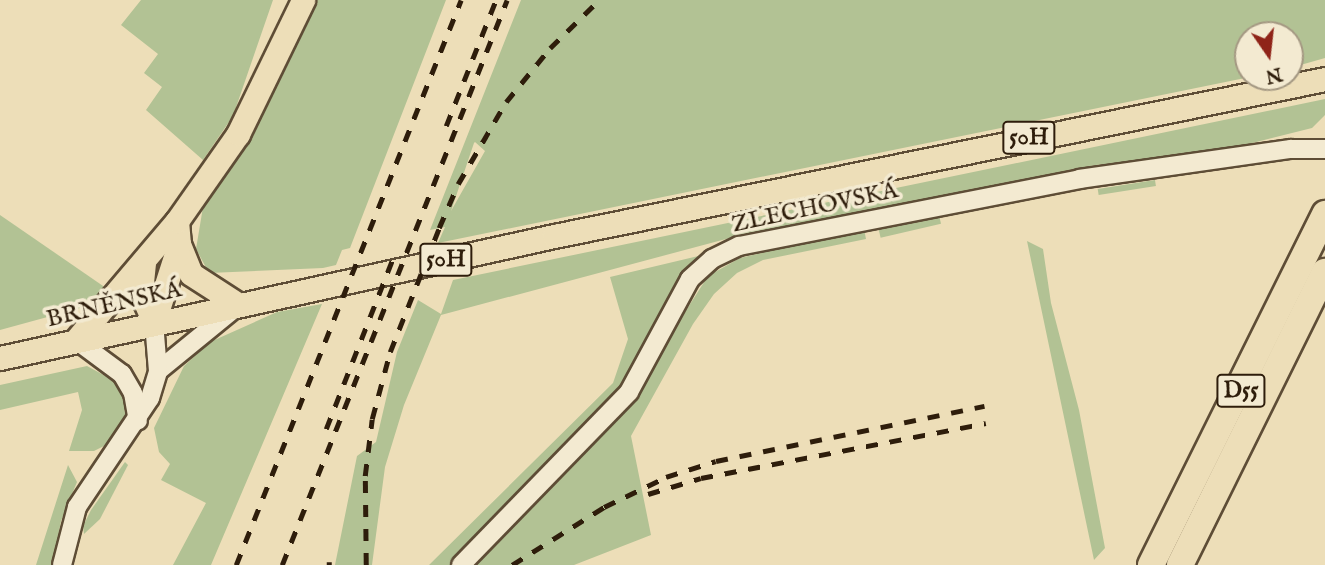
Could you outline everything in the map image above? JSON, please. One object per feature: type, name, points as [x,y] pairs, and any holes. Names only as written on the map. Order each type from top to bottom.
[{"type":"highway","name":"D55","points":[[1151,565],[1257,360],[1325,214]]},
{"type":"highway","name":"D55","points":[[1180,565],[1325,272]]},
{"type":"main road","points":[[154,322],[178,232],[241,128],[303,0]]},
{"type":"main road","name":"50H","points":[[239,306],[1325,79]]},
{"type":"main road","points":[[76,340],[144,263],[178,232]]},
{"type":"main road","points":[[178,232],[191,274],[239,306]]},
{"type":"main road","points":[[144,263],[141,293],[154,322]]},
{"type":"main road","name":"BRNĚNSKÁ","points":[[0,358],[154,322],[239,306]]},
{"type":"street","name":"ZLECHOVSKÁ","points":[[461,565],[629,392],[647,365],[685,287],[712,259],[739,246],[1079,178],[1291,149],[1325,149]]},
{"type":"street","points":[[158,371],[239,306]]},
{"type":"street","points":[[62,565],[77,507],[138,421],[158,371],[154,322]]},
{"type":"street","points":[[76,340],[122,374],[132,393],[138,421]]},
{"type":"green space","points":[[141,0],[273,0],[233,116],[203,160],[146,110],[162,87],[144,73],[158,54],[121,25]]},
{"type":"green space","points":[[317,0],[446,0],[350,248],[342,250],[336,265],[323,268],[209,273],[196,249],[203,207],[250,138]]},
{"type":"green space","points":[[521,0],[1325,0],[1325,58],[1304,64],[1304,21],[1234,21],[1234,80],[438,243],[445,227],[430,230]],"holes":[[[475,142],[485,151],[451,211],[474,143]]]},
{"type":"green space","points":[[1325,99],[1325,115],[1312,128],[1213,153],[1096,165],[726,239],[441,315],[404,405],[385,467],[372,565],[335,565],[357,456],[376,442],[397,352],[418,300],[441,314],[453,280]]},
{"type":"green space","points":[[1155,180],[1156,186],[1099,195],[1098,189]]},
{"type":"green space","points":[[0,215],[106,288],[84,307],[0,330]]},
{"type":"green space","points":[[939,215],[941,224],[881,238],[879,229]]},
{"type":"green space","points":[[864,229],[866,239],[763,260],[737,273],[714,294],[693,324],[631,436],[651,535],[574,565],[472,565],[625,406],[708,276],[740,258]]},
{"type":"green space","points":[[1027,241],[1043,249],[1051,303],[1079,410],[1105,548],[1094,560]]},
{"type":"green space","points":[[711,253],[688,270],[619,392],[451,565],[429,565],[613,383],[628,339],[610,277]]},
{"type":"green space","points":[[322,304],[211,565],[173,565],[206,503],[161,480],[170,464],[159,452],[154,428],[184,366],[210,342],[277,312]]},
{"type":"green space","points":[[87,366],[111,379],[115,376],[122,385],[126,422],[110,443],[94,451],[69,451],[82,410],[78,392],[0,410],[0,385]]},
{"type":"green space","points":[[125,462],[128,465],[100,519],[84,534],[83,526],[91,510]]},
{"type":"green space","points":[[68,465],[77,482],[61,521],[53,565],[36,565]]},
{"type":"railway","points":[[236,565],[461,0]]},
{"type":"railway","points":[[446,126],[496,0]]},
{"type":"railway","points":[[282,565],[507,0]]},
{"type":"railway","points":[[366,565],[365,476],[372,419],[390,352],[439,228],[458,184],[506,102],[550,48],[599,0]]},
{"type":"railway","points":[[326,429],[395,253]]},
{"type":"railway","points":[[512,565],[604,507],[666,477],[716,461],[984,406]]},
{"type":"railway","points":[[648,494],[701,478],[986,423]]}]
